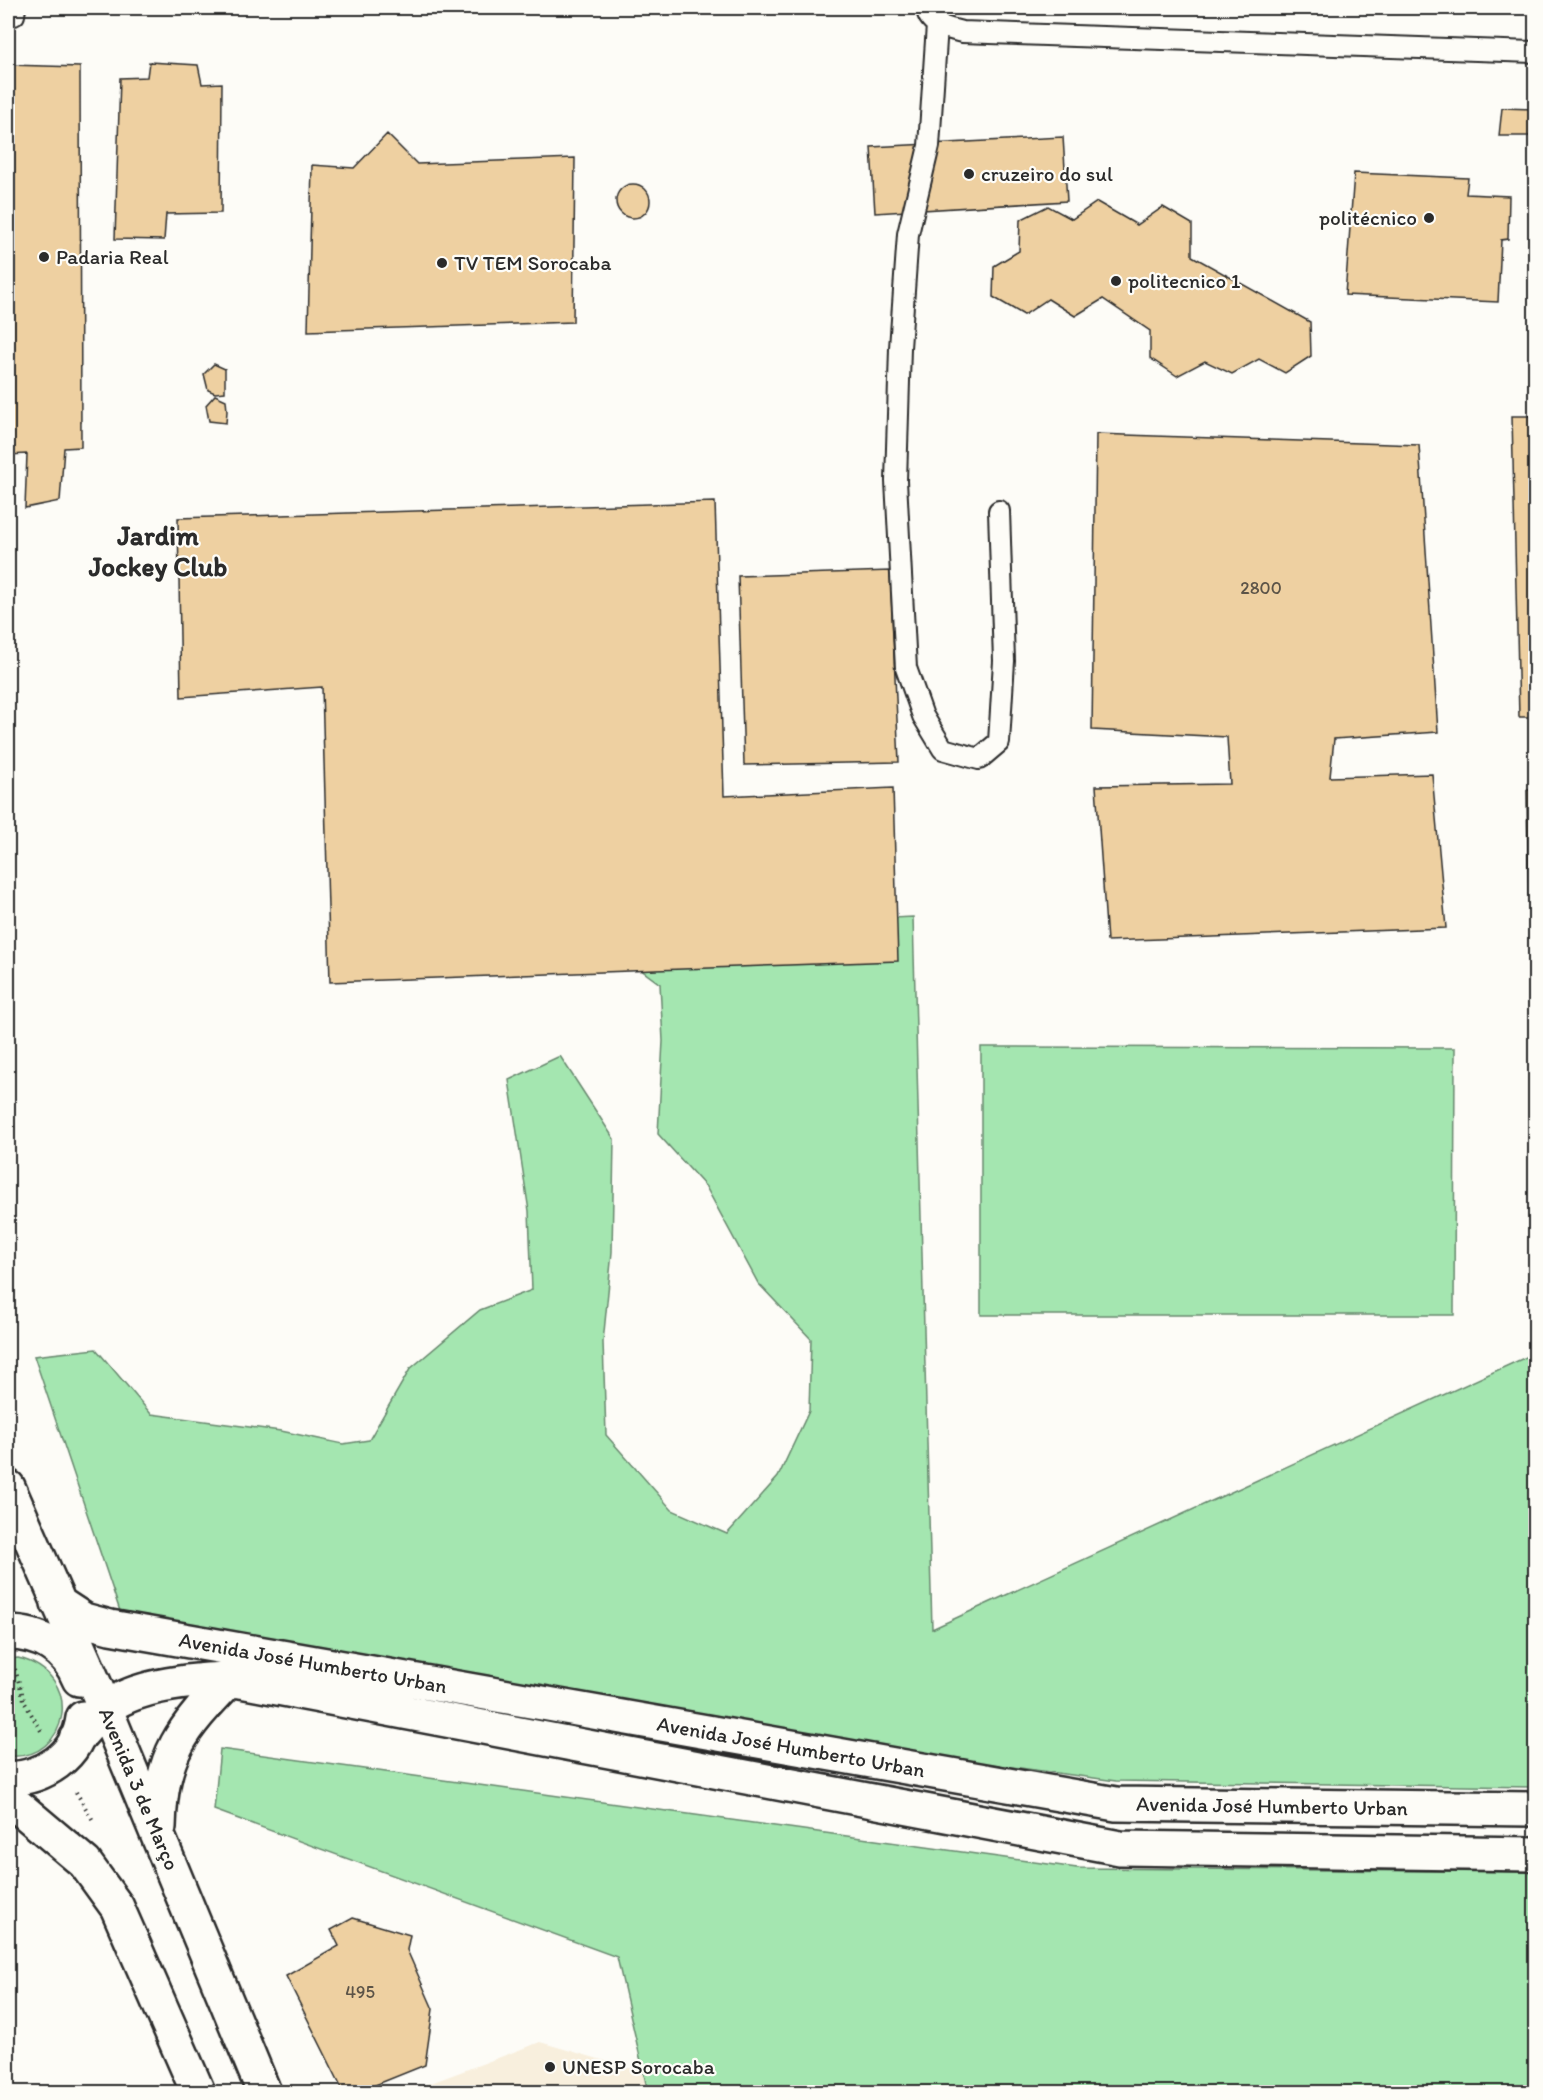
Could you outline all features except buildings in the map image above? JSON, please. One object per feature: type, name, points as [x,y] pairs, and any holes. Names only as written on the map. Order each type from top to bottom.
[{"type":"street","name":"Avenida 3 de Março","points":[[8,1487],[86,1666],[95,1708],[159,1835],[264,2092]]},
{"type":"street","name":"Avenida José Humberto Urban","points":[[58,1603],[84,1620],[110,1627],[1116,1804],[1536,1809]]},
{"type":"street","points":[[8,1633],[38,1637],[54,1646],[67,1658],[95,1708]]},
{"type":"street","name":"Avenida José Humberto Urban","points":[[11,1785],[36,1775],[58,1762],[76,1739],[95,1708],[164,1685],[196,1680],[230,1679],[1120,1848],[1536,1854]]},
{"type":"street","points":[[159,1835],[160,1800],[171,1754],[186,1728],[230,1679]]},
{"type":"street","points":[[11,1785],[22,1815],[85,1863],[117,1907],[198,2092]]},
{"type":"lane","points":[[927,8],[927,13],[937,25],[962,32],[1536,52]]},
{"type":"lane","points":[[937,25],[929,146],[908,234],[900,348],[896,481],[902,603],[906,668],[923,716],[943,749],[978,759],[999,742],[1004,661],[999,511]]},
{"type":"shaded area","name":"UNESP Sorocaba","points":[[540,2042],[712,2092],[407,2092]]},
{"type":"green space","points":[[913,917],[932,1629],[1535,1353],[1535,1787],[1116,1781],[895,1751],[122,1617],[34,1356],[96,1349],[151,1414],[281,1431],[343,1444],[369,1440],[410,1369],[480,1310],[532,1290],[529,1211],[509,1080],[560,1056],[614,1139],[612,1252],[603,1342],[606,1435],[672,1510],[727,1534],[778,1477],[809,1411],[811,1339],[758,1283],[706,1187],[658,1134],[663,1041],[660,984],[625,958],[638,930]]},
{"type":"green space","points":[[981,1047],[1455,1048],[1454,1315],[981,1315]]},
{"type":"green space","points":[[18,1658],[40,1667],[54,1681],[61,1698],[62,1715],[56,1732],[45,1745],[29,1754],[8,1756],[8,1659]]},
{"type":"green space","points":[[220,1749],[1077,1868],[1535,1872],[1535,2092],[648,2092],[617,1957],[214,1810]]},
{"type":"place","name":"cruzeiro do sul","points":[[969,174]]},
{"type":"place","name":"politécnico","points":[[1429,218]]},
{"type":"place","name":"Padaria Real","points":[[44,257]]},
{"type":"place","name":"TV TEM Sorocaba","points":[[442,263]]},
{"type":"place","name":"politecnico 1","points":[[1116,281]]},
{"type":"place","name":"UNESP Sorocaba","points":[[550,2067]]},
{"type":"district","name":"Jardim Jockey Club","points":[[158,552]]}]
